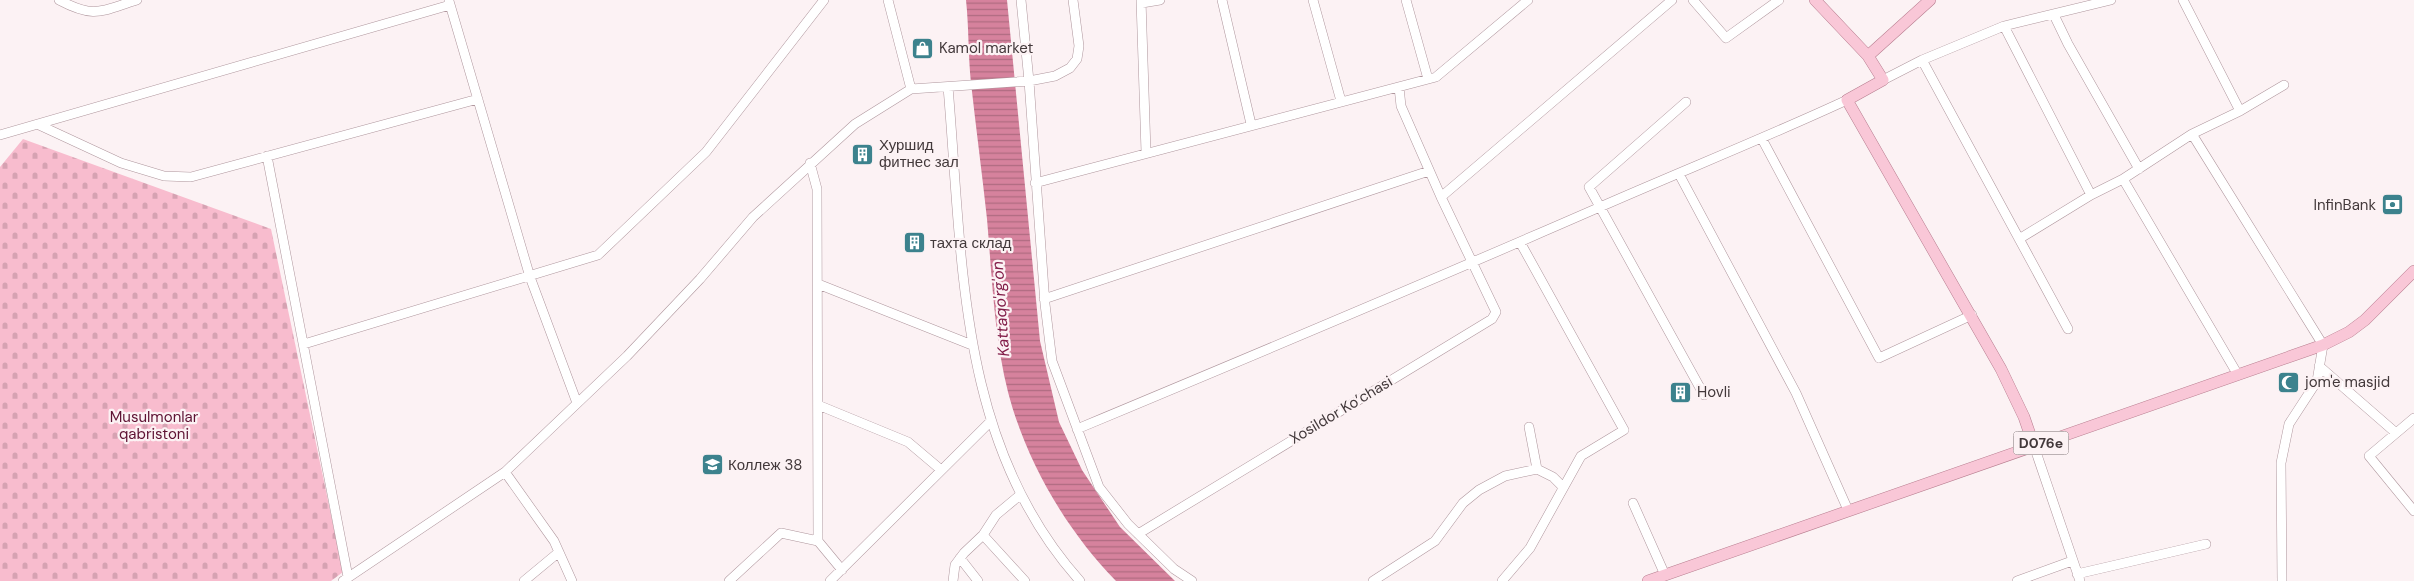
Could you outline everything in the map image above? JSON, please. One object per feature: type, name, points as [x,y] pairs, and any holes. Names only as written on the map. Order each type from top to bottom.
[{"type":"main road","points":[[1815,0],[1868,56],[1883,80],[1847,100],[1972,315],[2024,417],[2034,446]]},
{"type":"main road","points":[[1868,56],[1930,0]]},
{"type":"main road","name":"D076e","points":[[1648,581],[2323,344],[2349,332],[2365,320],[2414,271]]},
{"type":"street","points":[[59,0],[76,10],[94,13],[137,0]]},
{"type":"street","points":[[304,344],[598,255],[706,152],[824,0]]},
{"type":"street","points":[[888,0],[912,89]]},
{"type":"street","points":[[1021,0],[1025,81],[1044,299],[1052,362],[1099,487],[1138,534],[1174,569],[1192,581]]},
{"type":"street","points":[[267,156],[304,344],[346,579],[505,472],[634,349],[700,279],[753,218],[810,163],[855,124],[912,89],[1025,81],[1056,76],[1070,68],[1077,59],[1079,46],[1073,0]]},
{"type":"street","points":[[1146,152],[1141,2],[1160,0]]},
{"type":"street","points":[[1222,0],[1251,124]]},
{"type":"street","points":[[1313,0],[1341,101]]},
{"type":"street","points":[[1406,0],[1428,79]]},
{"type":"street","points":[[1035,183],[1251,124],[1436,77],[1528,0]]},
{"type":"street","points":[[1441,197],[1672,0]]},
{"type":"street","points":[[1693,0],[1726,38],[1779,0]]},
{"type":"street","points":[[1883,80],[1922,60],[2004,26],[2111,0]]},
{"type":"street","points":[[2183,0],[2240,111]]},
{"type":"street","points":[[0,136],[449,2],[530,277],[577,403]]},
{"type":"street","points":[[2054,15],[2068,44],[2140,168]]},
{"type":"street","points":[[2004,26],[2091,195]]},
{"type":"street","points":[[1922,60],[2068,329]]},
{"type":"street","points":[[2019,239],[2091,195],[2123,179],[2192,134],[2240,111],[2284,85]]},
{"type":"street","points":[[948,87],[959,235],[972,344],[991,421],[1007,468],[1020,495],[1060,559],[1080,581]]},
{"type":"street","points":[[1399,87],[1401,106],[1441,197],[1474,263]]},
{"type":"street","points":[[39,125],[121,163],[164,176],[191,177],[478,99]]},
{"type":"street","points":[[1077,429],[1474,263],[1602,206],[1762,139],[1847,100]]},
{"type":"street","points":[[1686,102],[1589,186],[1602,206],[1704,396]]},
{"type":"street","points":[[2192,134],[2323,344],[2317,381],[2289,424],[2281,463],[2282,581]]},
{"type":"street","points":[[1762,139],[1879,358],[1972,315]]},
{"type":"street","points":[[810,163],[818,189],[818,541]]},
{"type":"street","points":[[1044,299],[1429,171]]},
{"type":"street","points":[[1679,174],[1796,393],[1848,510]]},
{"type":"street","points":[[2123,179],[2238,375]]},
{"type":"street","points":[[1502,581],[1530,548],[1581,456],[1624,430],[1520,242]]},
{"type":"street","name":"Xosildor Ko’chasi","points":[[1138,534],[1492,319],[1496,312],[1474,263]]},
{"type":"street","points":[[818,284],[972,344]]},
{"type":"street","points":[[2319,366],[2396,433]]},
{"type":"street","points":[[818,405],[908,442],[940,469]]},
{"type":"street","points":[[2414,418],[2369,456],[2414,511]]},
{"type":"street","points":[[830,581],[940,469],[991,421]]},
{"type":"street","points":[[1529,427],[1537,469]]},
{"type":"street","points":[[2034,446],[2078,577],[2206,544]]},
{"type":"street","points":[[1373,581],[1435,541],[1463,503],[1479,490],[1505,476],[1537,469],[1553,477],[1563,488]]},
{"type":"street","points":[[505,472],[554,541],[572,581]]},
{"type":"street","points":[[953,581],[955,565],[960,558],[983,535],[996,515],[1020,495]]},
{"type":"street","points":[[1633,503],[1664,575]]},
{"type":"street","points":[[729,581],[781,533],[818,541],[842,570]]},
{"type":"street","points":[[983,535],[1025,581]]},
{"type":"street","points":[[524,581],[559,552]]},
{"type":"street","points":[[960,558],[978,581]]},
{"type":"street","points":[[2017,581],[2072,561]]},
{"type":"green space","name":"Musulmonlar qabristoni","points":[[23,139],[271,229],[343,572],[331,581],[0,581],[0,167]]},
{"type":"water","name":"Kattaqo'rg'on","points":[[966,0],[1007,0],[1040,341],[1059,422],[1082,470],[1120,527],[1175,581],[1116,581],[1081,540],[1050,493],[1025,443],[1016,418],[1003,371],[997,328],[987,219],[970,73]]},
{"type":"place","name":"Kamol market","points":[[923,48]]},
{"type":"place","name":"Хуршид фитнес зал","points":[[863,154]]},
{"type":"place","name":"InfinBank","points":[[2392,205]]},
{"type":"place","name":"тахта склад","points":[[914,243]]},
{"type":"place","name":"jom'e masjid","points":[[2289,382]]},
{"type":"place","name":"Hovli","points":[[1681,392]]},
{"type":"place","name":"Коллеж 38","points":[[712,465]]}]
